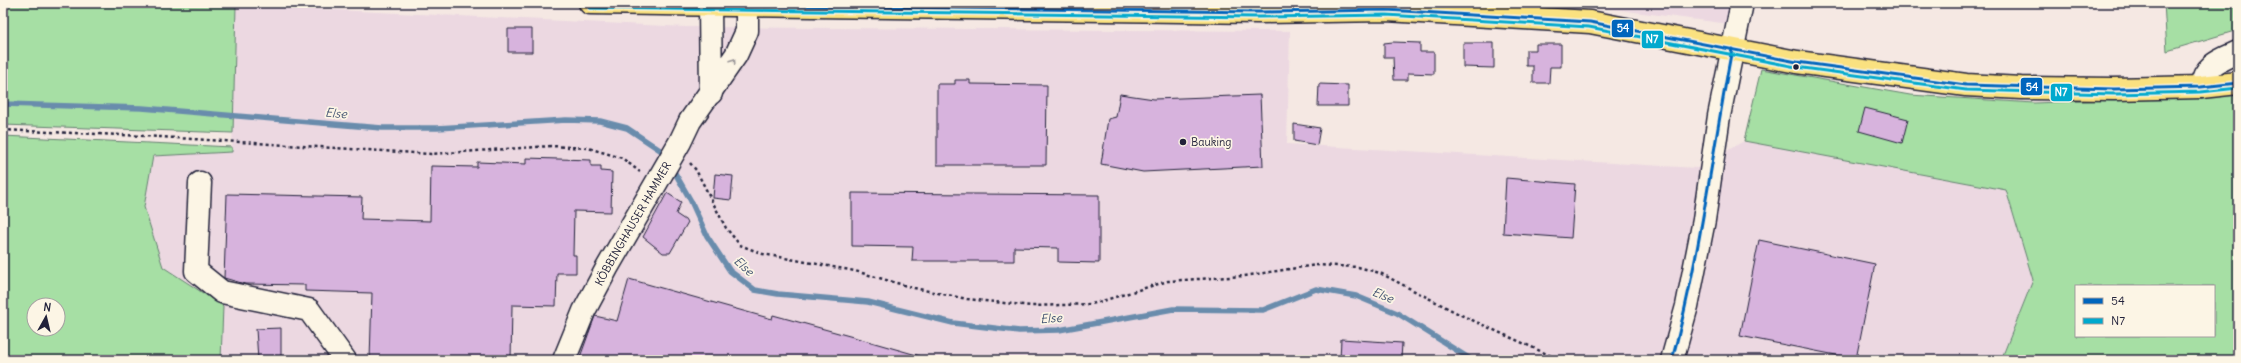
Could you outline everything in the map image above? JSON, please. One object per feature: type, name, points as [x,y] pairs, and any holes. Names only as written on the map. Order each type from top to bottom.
[{"type":"main road","points":[[590,3],[710,6],[1258,12],[1386,7],[1590,22],[1797,62],[1966,85],[2021,88],[2114,89],[2202,87],[2238,83]]},
{"type":"street","points":[[1672,360],[1687,306],[1704,220],[1719,116],[1742,3]]},
{"type":"street","points":[[710,6],[711,93]]},
{"type":"street","name":"KÖBBINGHAUSER HAMMER","points":[[564,360],[584,311],[690,121],[736,56],[747,31],[747,6]]},
{"type":"street","points":[[2202,87],[2202,76],[2214,62],[2238,52]]},
{"type":"street","points":[[200,183],[196,271],[222,292],[309,310],[345,360]]},
{"type":"path","points":[[3,130],[144,136],[431,154],[551,146],[588,148],[622,158],[655,186]]},
{"type":"path","points":[[673,152],[687,160],[696,170],[726,228],[740,245],[763,254],[855,272],[914,288],[967,299],[1032,306],[1092,304],[1168,281],[1244,276],[1316,265],[1358,267],[1380,273],[1461,315],[1560,360]]},
{"type":"shaded area","points":[[1553,3],[1731,3],[1730,24],[1587,6]]},
{"type":"shaded area","points":[[236,5],[686,27],[1290,31],[1287,144],[1697,168],[1744,141],[2006,190],[2033,280],[2001,360],[221,360],[223,306],[163,267],[144,207],[153,156],[232,152]]},
{"type":"green space","points":[[3,3],[236,5],[233,133],[3,125]]},
{"type":"green space","points":[[2164,3],[2238,3],[2238,30],[2167,51]]},
{"type":"green space","points":[[1761,69],[1910,95],[2034,103],[2213,96],[2238,93],[2238,360],[2001,360],[2033,280],[2006,190],[1744,141]]},
{"type":"green space","points":[[3,136],[232,147],[232,152],[153,156],[144,207],[163,267],[223,306],[221,360],[3,360]]},
{"type":"building","points":[[508,29],[532,29],[532,52],[508,52]]},
{"type":"building","points":[[1384,43],[1420,43],[1420,52],[1434,52],[1434,74],[1408,73],[1408,80],[1394,80],[1393,57],[1384,57]]},
{"type":"building","points":[[1463,43],[1494,43],[1494,68],[1463,67]]},
{"type":"building","points":[[1536,44],[1561,44],[1561,67],[1550,67],[1549,83],[1533,83],[1533,66],[1526,66],[1526,50],[1536,50]]},
{"type":"building","points":[[955,80],[970,80],[970,84],[1047,85],[1046,165],[937,165],[937,84],[955,84]]},
{"type":"building","points":[[1319,84],[1348,85],[1348,106],[1318,106]]},
{"type":"building","name":"Bauking","points":[[1120,94],[1154,99],[1260,95],[1263,166],[1143,172],[1101,164],[1108,119],[1116,117]]},
{"type":"building","points":[[1865,108],[1908,119],[1902,143],[1859,131]]},
{"type":"building","points":[[1294,124],[1320,128],[1317,145],[1294,141]]},
{"type":"building","points":[[526,158],[591,160],[591,166],[601,166],[601,171],[612,172],[611,212],[574,211],[573,255],[576,255],[576,273],[557,273],[556,306],[512,305],[511,360],[370,360],[372,293],[305,291],[305,285],[245,284],[224,278],[227,194],[362,197],[361,219],[430,221],[431,166],[477,167],[477,162],[526,164]]},
{"type":"building","points":[[715,174],[733,176],[731,200],[713,198]]},
{"type":"building","points":[[1506,178],[1575,184],[1571,238],[1503,233]]},
{"type":"building","points":[[667,193],[681,202],[676,214],[688,222],[670,253],[663,253],[643,237]]},
{"type":"building","points":[[852,193],[1099,195],[1099,263],[1058,262],[1058,248],[1014,247],[1014,261],[912,261],[913,247],[852,246]]},
{"type":"building","points":[[1759,240],[1875,264],[1856,359],[1740,336]]},
{"type":"building","points":[[629,279],[772,319],[773,315],[864,340],[920,356],[919,360],[579,360],[595,316],[617,321]]},
{"type":"building","points":[[281,328],[281,360],[258,360],[256,329]]},
{"type":"building","points":[[1341,339],[1402,343],[1401,360],[1340,360]]},
{"type":"waterway","name":"Else","points":[[3,104],[142,108],[382,128],[437,128],[566,120],[600,121],[627,128],[660,150]]},
{"type":"waterway","name":"Else","points":[[675,173],[691,201],[707,236],[730,271],[755,290],[778,294],[868,302],[953,323],[1019,331],[1059,330],[1173,309],[1263,310],[1316,289],[1356,296],[1397,313],[1472,360]]},
{"type":"transit line","name":"54","points":[[590,3],[1258,12],[1386,10],[1590,22],[1797,62],[1966,85],[2114,89],[2201,87],[2238,83]]},
{"type":"transit line","name":"N7","points":[[590,8],[1258,17],[1386,15],[1589,27],[1796,67],[1966,90],[2114,94],[2201,92],[2238,88]]},
{"type":"transit line","name":"54","points":[[1672,360],[1682,322],[1698,244],[1732,49]]},
{"type":"place","name":"Bauking","points":[[1183,142]]}]
